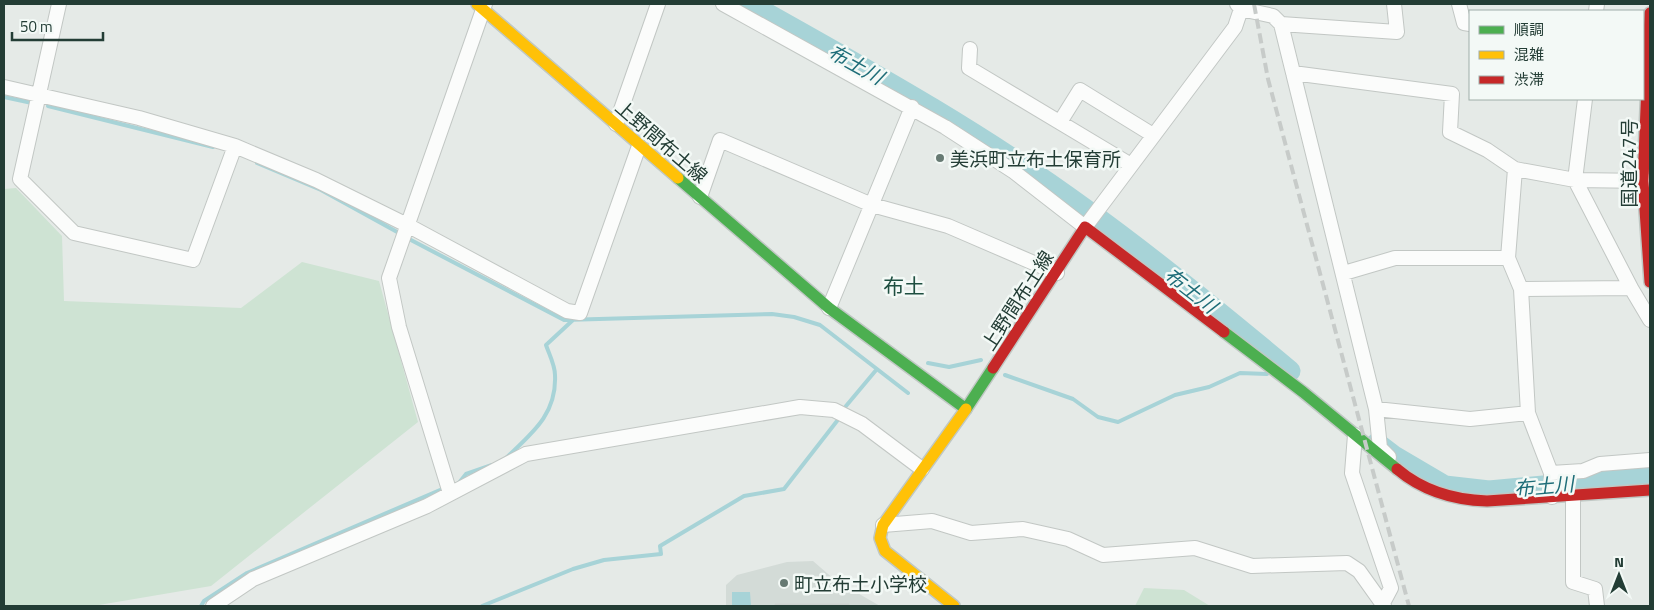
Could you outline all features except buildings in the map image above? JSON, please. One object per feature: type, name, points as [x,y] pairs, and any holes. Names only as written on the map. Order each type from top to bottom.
[{"type":"main road","name":"上野間布土線","points":[[481,6],[639,146],[829,308],[966,409],[1057,273],[1087,224]]},
{"type":"main road","name":"国道247号","points":[[1650,14],[1647,181],[1650,282]]},
{"type":"main road","points":[[1087,224],[1303,392],[1400,472],[1421,485],[1462,500],[1487,502],[1650,490]]},
{"type":"main road","points":[[954,606],[884,551],[880,538],[883,525],[966,409]]},
{"type":"street","points":[[59,4],[20,178],[74,233],[193,260],[235,146]]},
{"type":"street","points":[[616,124],[658,4]]},
{"type":"street","points":[[723,4],[912,107],[1013,171],[1087,224],[1235,27],[1239,6],[1276,14],[1397,32],[1394,4]]},
{"type":"street","points":[[1459,4],[1464,23],[1469,24]]},
{"type":"street","points":[[450,493],[399,327],[389,278],[481,6]]},
{"type":"street","points":[[1276,14],[1344,273],[1376,409],[1380,442],[1421,485]]},
{"type":"street","points":[[970,49],[969,68],[1131,165]]},
{"type":"street","points":[[1293,73],[1452,94],[1450,132],[1487,150],[1515,169],[1575,180],[1647,181]]},
{"type":"street","points":[[4,87],[140,118],[235,146],[316,180],[408,226],[567,311],[580,313],[639,146]]},
{"type":"street","points":[[1060,122],[1080,90],[1153,135]]},
{"type":"street","points":[[1585,100],[1575,180],[1631,288],[1650,320]]},
{"type":"street","points":[[829,308],[912,107]]},
{"type":"street","points":[[700,197],[720,140],[872,205],[948,226],[1057,273]]},
{"type":"street","points":[[1515,169],[1508,258],[1521,289],[1528,413],[1551,473],[1552,497]]},
{"type":"street","points":[[1344,273],[1395,258],[1508,258]]},
{"type":"street","points":[[1521,289],[1631,288]]},
{"type":"street","points":[[213,606],[253,579],[427,506],[526,454],[800,407],[834,410],[862,424],[922,468]]},
{"type":"street","points":[[1376,409],[1470,419],[1528,413]]},
{"type":"street","points":[[883,525],[932,521],[971,533],[1023,529],[1068,539],[1102,555],[1195,548],[1252,566],[1347,563],[1359,572],[1383,604],[1391,588],[1352,473],[1355,434]]},
{"type":"street","points":[[1551,473],[1583,471],[1600,464],[1650,460]]},
{"type":"street","points":[[1573,496],[1573,582],[1595,589],[1597,606]]},
{"type":"shaded area","name":"町立布土小学校","points":[[813,561],[835,580],[880,606],[726,606],[726,585],[737,575],[787,562]]},
{"type":"green space","points":[[16,188],[62,236],[64,301],[241,308],[302,262],[379,281],[418,422],[211,586],[93,606],[4,606],[4,189]]},
{"type":"green space","points":[[1144,588],[1184,590],[1210,606],[1135,606]]},
{"type":"water","points":[[732,592],[750,592],[751,606],[732,606]]},
{"type":"waterway","name":"布土川","points":[[750,4],[921,101],[1045,180],[1163,268],[1290,371]]},
{"type":"waterway","points":[[4,97],[32,103]]},
{"type":"waterway","points":[[48,106],[213,147]]},
{"type":"waterway","points":[[257,163],[321,190],[399,233]]},
{"type":"waterway","points":[[409,239],[564,320],[772,314],[794,317],[820,325],[908,393]]},
{"type":"waterway","points":[[505,459],[533,432],[547,413],[552,401],[555,371],[546,345],[573,320]]},
{"type":"waterway","points":[[928,363],[949,367],[981,360]]},
{"type":"waterway","points":[[846,406],[877,369]]},
{"type":"waterway","points":[[1005,375],[1073,399],[1098,417],[1118,422],[1175,395],[1209,387],[1240,373],[1267,374]]},
{"type":"waterway","points":[[482,606],[573,569],[604,560],[661,554],[660,546],[744,496],[784,489],[837,421]]},
{"type":"waterway","name":"布土川","points":[[1377,443],[1394,456],[1445,486],[1489,491],[1650,476]]},
{"type":"waterway","points":[[458,484],[466,474],[492,465]]},
{"type":"waterway","points":[[201,606],[204,601],[247,573],[440,490]]},
{"type":"railway","points":[[1254,4],[1268,79],[1409,606]]},
{"type":"traffic: fast","points":[[678,178],[829,308],[966,409],[993,368]]},
{"type":"traffic: fast","points":[[1224,332],[1303,392],[1397,469]]},
{"type":"traffic: slow","points":[[477,4],[678,178]]},
{"type":"traffic: slow","points":[[954,606],[885,551],[880,538],[883,525],[966,409]]},
{"type":"traffic: jam","points":[[1650,13],[1643,181],[1650,282]]},
{"type":"traffic: jam","points":[[993,368],[1085,227],[1224,332]]},
{"type":"traffic: jam","points":[[1397,469],[1417,483],[1439,493],[1463,499],[1487,501],[1650,490]]},
{"type":"place","name":"美浜町立布土保育所","points":[[940,158]]},
{"type":"place","name":"町立布土小学校","points":[[784,583]]},
{"type":"district","name":"布土","points":[[904,286]]}]
